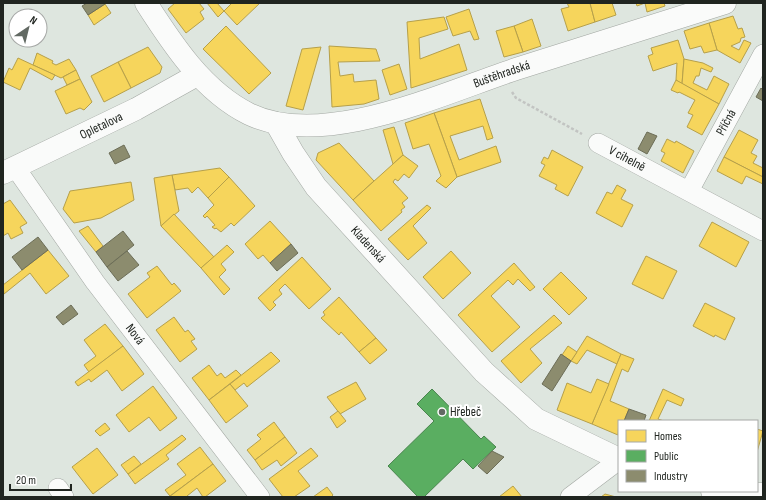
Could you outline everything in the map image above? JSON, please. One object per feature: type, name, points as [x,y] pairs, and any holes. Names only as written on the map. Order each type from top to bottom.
[{"type":"street","name":"Buštěhradská","points":[[276,123],[315,126],[358,120],[389,112],[502,74],[725,3]]},
{"type":"street","points":[[151,5],[197,75],[226,100],[250,114],[276,123]]},
{"type":"street","name":"Příčná","points":[[689,190],[763,54]]},
{"type":"street","name":"Opletalova","points":[[9,170],[136,109],[197,75]]},
{"type":"street","name":"Kladenská","points":[[276,123],[293,153],[316,188],[484,372],[536,419],[618,460]]},
{"type":"street","name":"V cihelně","points":[[598,143],[689,190],[763,231]]},
{"type":"street","name":"Nová","points":[[9,170],[260,497]]},
{"type":"street","points":[[570,497],[618,461]]},
{"type":"street","points":[[715,492],[722,494],[763,494]]},
{"type":"path","name":"V cihelně","points":[[502,74],[516,98],[598,143]]},
{"type":"building: Homes","points":[[175,3],[199,3],[204,9],[200,12],[204,19],[186,33],[168,9]]},
{"type":"building: Homes","points":[[207,3],[217,3],[224,11],[218,17]]},
{"type":"building: Homes","points":[[232,3],[260,3],[237,25],[224,11]]},
{"type":"building: Homes","points":[[567,3],[590,3],[595,22],[568,31],[561,9],[569,7]]},
{"type":"building: Homes","points":[[590,3],[612,3],[616,15],[595,22]]},
{"type":"building: Homes","points":[[636,3],[645,3],[637,6]]},
{"type":"building: Homes","points":[[645,3],[664,3],[665,6],[647,12]]},
{"type":"building: Homes","points":[[105,4],[111,13],[94,25],[88,15]]},
{"type":"building: Homes","points":[[469,9],[479,39],[474,40],[470,31],[453,36],[446,17]]},
{"type":"building: Homes","points":[[733,16],[738,29],[742,28],[745,37],[741,38],[740,42],[731,46],[739,50],[744,40],[751,43],[740,63],[717,50],[709,23]]},
{"type":"building: Homes","points":[[444,17],[448,29],[419,38],[420,59],[459,44],[467,70],[411,88],[407,22]]},
{"type":"building: Homes","points":[[532,19],[541,46],[523,52],[514,26]]},
{"type":"building: Homes","points":[[709,23],[717,50],[704,53],[701,46],[690,49],[684,31]]},
{"type":"building: Homes","points":[[226,26],[271,73],[249,94],[203,49]]},
{"type":"building: Homes","points":[[514,26],[523,52],[504,57],[496,31]]},
{"type":"building: Homes","points":[[678,40],[684,59],[682,84],[676,80],[677,63],[653,71],[648,56],[653,54],[651,48]]},
{"type":"building: Homes","points":[[329,46],[376,49],[380,61],[338,62],[340,76],[353,74],[354,82],[376,80],[379,99],[364,104],[332,107]]},
{"type":"building: Homes","points":[[148,47],[162,67],[160,73],[131,88],[118,62]]},
{"type":"building: Homes","points":[[321,47],[303,110],[286,106],[302,49]]},
{"type":"building: Homes","points":[[37,53],[53,61],[52,63],[56,65],[69,59],[76,70],[61,78],[33,65]]},
{"type":"building: Homes","points":[[18,58],[55,75],[52,80],[30,68],[20,90],[3,82],[9,68],[12,70]]},
{"type":"building: Homes","points":[[684,59],[703,63],[713,68],[711,72],[701,68],[699,76],[696,76],[693,83],[707,90],[714,76],[729,84],[719,104],[682,84]]},
{"type":"building: Homes","points":[[118,62],[131,88],[104,102],[91,76]]},
{"type":"building: Homes","points":[[399,64],[407,89],[390,95],[382,70]]},
{"type":"building: Homes","points":[[76,70],[80,79],[67,85],[63,77]]},
{"type":"building: Homes","points":[[80,79],[92,102],[84,110],[80,108],[66,114],[55,91]]},
{"type":"building: Homes","points":[[676,80],[719,104],[702,135],[687,127],[693,115],[688,113],[695,100],[679,92],[678,93],[671,90]]},
{"type":"building: Homes","points":[[480,99],[493,138],[487,140],[483,126],[450,136],[459,160],[496,146],[501,162],[457,177],[434,113]]},
{"type":"building: Homes","points":[[434,113],[457,177],[446,188],[436,181],[441,176],[429,144],[413,149],[405,123]]},
{"type":"building: Homes","points":[[394,127],[403,155],[393,164],[383,130]]},
{"type":"building: Homes","points":[[739,130],[758,140],[751,153],[757,156],[753,163],[763,168],[763,177],[724,157]]},
{"type":"building: Homes","points":[[667,139],[675,143],[676,141],[694,151],[683,173],[661,161],[665,153],[661,151]]},
{"type":"building: Homes","points":[[339,143],[374,181],[353,200],[316,160],[318,153]]},
{"type":"building: Homes","points":[[552,150],[583,167],[568,196],[555,189],[557,185],[539,176],[545,165],[541,163],[544,157],[548,159]]},
{"type":"building: Homes","points":[[403,155],[418,166],[409,178],[404,174],[398,181],[395,179],[393,182],[408,198],[402,203],[405,207],[401,210],[402,212],[381,231],[353,200]]},
{"type":"building: Homes","points":[[724,157],[763,177],[763,184],[746,176],[742,184],[717,171]]},
{"type":"building: Homes","points":[[220,168],[229,177],[208,198],[198,187],[192,193],[188,188],[175,190],[172,175]]},
{"type":"building: Homes","points":[[172,175],[179,211],[161,226],[154,178]]},
{"type":"building: Homes","points":[[229,177],[255,206],[234,226],[231,223],[221,232],[212,227],[215,225],[207,216],[205,218],[203,216],[214,205],[208,198]]},
{"type":"building: Homes","points":[[131,182],[134,200],[101,218],[74,223],[63,209],[70,191]]},
{"type":"building: Homes","points":[[617,185],[626,190],[621,199],[633,205],[622,227],[596,213],[607,192],[612,194]]},
{"type":"building: Homes","points":[[10,200],[27,223],[20,227],[23,233],[11,239],[8,233],[3,236],[3,204]]},
{"type":"building: Homes","points":[[427,205],[431,208],[413,226],[427,243],[408,260],[388,239]]},
{"type":"building: Homes","points":[[174,214],[214,257],[201,268],[161,226]]},
{"type":"building: Homes","points":[[270,221],[291,244],[270,263],[263,255],[258,259],[245,244]]},
{"type":"building: Homes","points":[[712,222],[749,242],[736,267],[699,246]]},
{"type":"building: Homes","points":[[88,226],[103,246],[96,252],[79,231]]},
{"type":"building: Homes","points":[[227,245],[234,252],[221,264],[226,270],[219,277],[230,289],[224,295],[201,268]]},
{"type":"building: Homes","points":[[48,250],[69,276],[46,294],[30,273],[4,294],[3,285]]},
{"type":"building: Homes","points":[[451,251],[471,273],[443,299],[423,277]]},
{"type":"building: Homes","points":[[646,256],[677,271],[663,299],[632,284]]},
{"type":"building: Homes","points":[[302,257],[331,289],[309,309],[285,284],[279,290],[282,294],[273,302],[276,305],[270,311],[258,298]]},
{"type":"building: Homes","points":[[514,263],[535,287],[530,291],[518,279],[513,285],[508,280],[491,296],[520,327],[492,352],[458,315]]},
{"type":"building: Homes","points":[[157,266],[172,285],[174,283],[181,291],[147,318],[128,294],[150,277],[147,273]]},
{"type":"building: Homes","points":[[561,272],[587,298],[569,315],[543,289]]},
{"type":"building: Homes","points":[[339,297],[376,338],[359,352],[341,332],[339,335],[321,318],[325,315],[323,312]]},
{"type":"building: Homes","points":[[705,303],[735,318],[725,340],[715,335],[714,337],[693,326]]},
{"type":"building: Homes","points":[[554,315],[562,323],[530,349],[542,363],[521,383],[501,361]]},
{"type":"building: Homes","points":[[174,317],[185,332],[188,330],[195,339],[191,341],[197,349],[180,362],[156,330]]},
{"type":"building: Homes","points":[[105,324],[123,346],[89,372],[84,365],[96,356],[84,340]]},
{"type":"building: Homes","points":[[587,336],[621,354],[617,364],[587,350],[577,364],[571,361]]},
{"type":"building: Homes","points":[[376,338],[387,350],[370,364],[359,352]]},
{"type":"building: Homes","points":[[123,346],[144,374],[122,391],[107,370],[91,382],[89,379],[78,386],[75,382]]},
{"type":"building: Homes","points":[[568,346],[577,352],[571,361],[562,355]]},
{"type":"building: Homes","points":[[271,352],[280,361],[247,387],[244,383],[235,390],[230,384]]},
{"type":"building: Homes","points":[[621,354],[634,359],[628,372],[622,369],[610,401],[629,409],[624,420],[618,420],[618,435],[592,424]]},
{"type":"building: Homes","points":[[209,365],[217,376],[221,373],[225,378],[236,370],[241,375],[209,400],[192,378]]},
{"type":"building: Homes","points":[[597,379],[609,384],[592,424],[557,410],[567,383],[591,393]]},
{"type":"building: Homes","points":[[356,382],[366,399],[340,414],[327,397]]},
{"type":"building: Homes","points":[[230,384],[248,406],[226,423],[209,400]]},
{"type":"building: Homes","points":[[153,386],[177,418],[160,431],[149,417],[129,432],[116,415]]},
{"type":"building: Homes","points":[[663,389],[684,399],[681,406],[667,400],[658,419],[661,420],[649,420]]},
{"type":"building: Homes","points":[[338,411],[346,421],[337,428],[330,417]]},
{"type":"building: Homes","points":[[274,422],[285,437],[255,460],[247,450],[261,439],[257,435]]},
{"type":"building: Homes","points":[[105,423],[110,429],[100,436],[95,431]]},
{"type":"building: Homes","points":[[758,429],[763,431],[758,448]]},
{"type":"building: Homes","points":[[182,435],[186,439],[166,455],[169,459],[135,484],[128,474]]},
{"type":"building: Homes","points":[[285,437],[297,453],[281,466],[277,460],[262,470],[255,460]]},
{"type":"building: Homes","points":[[200,447],[213,464],[170,496],[165,490],[186,475],[177,464]]},
{"type":"building: Homes","points":[[97,448],[118,475],[93,494],[72,467]]},
{"type":"building: Homes","points":[[311,448],[318,456],[298,471],[310,486],[294,497],[283,497],[269,479]]},
{"type":"building: Homes","points":[[134,456],[141,464],[128,474],[121,465]]},
{"type":"building: Homes","points":[[213,464],[226,481],[205,497],[203,497],[197,488],[187,496],[188,497],[169,497]]},
{"type":"building: Homes","points":[[513,486],[522,497],[499,497]]},
{"type":"building: Homes","points":[[327,487],[333,495],[331,497],[313,497]]},
{"type":"building: Homes","points":[[605,494],[616,497],[601,497]]},
{"type":"building: Public","points":[[432,389],[481,439],[484,436],[496,447],[473,469],[463,459],[424,497],[418,497],[388,466],[434,421],[417,404]]},
{"type":"building: Industry","points":[[87,3],[105,4],[88,15],[82,6]]},
{"type":"building: Industry","points":[[761,88],[763,90],[763,101],[756,97]]},
{"type":"building: Industry","points":[[647,132],[657,136],[647,154],[638,149]]},
{"type":"building: Industry","points":[[124,145],[130,157],[115,164],[109,153]]},
{"type":"building: Industry","points":[[123,231],[134,245],[107,267],[96,252]]},
{"type":"building: Industry","points":[[38,237],[48,250],[22,270],[12,257]]},
{"type":"building: Industry","points":[[291,244],[298,253],[277,271],[270,263]]},
{"type":"building: Industry","points":[[127,251],[139,265],[118,281],[107,267]]},
{"type":"building: Industry","points":[[71,305],[78,314],[63,325],[56,317]]},
{"type":"building: Industry","points":[[561,354],[571,361],[552,391],[542,384]]},
{"type":"building: Industry","points":[[629,409],[646,415],[644,420],[624,420]]},
{"type":"building: Industry","points":[[492,451],[504,457],[487,474],[478,466]]},
{"type":"place","name":"Hřebeč","points":[[442,412]]}]
